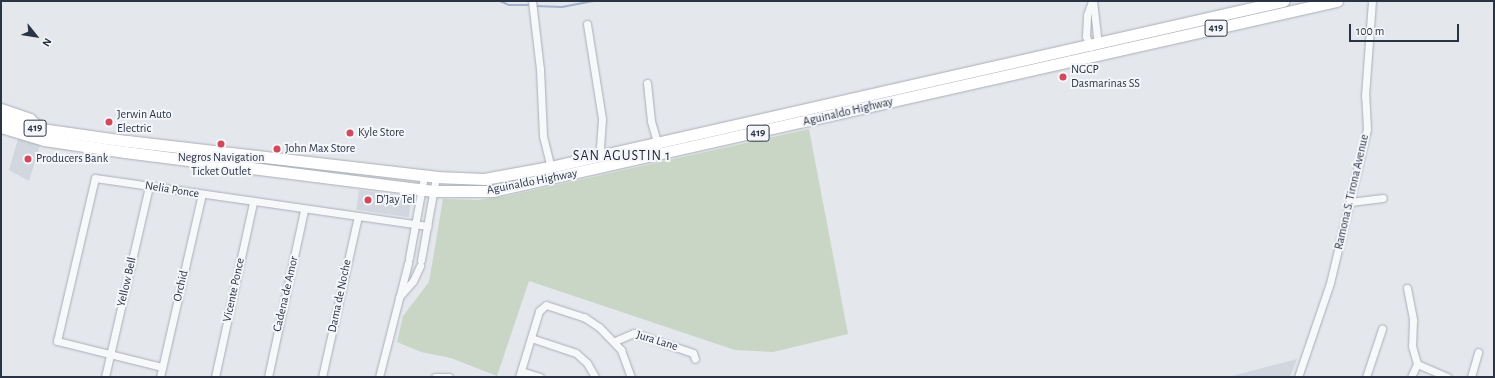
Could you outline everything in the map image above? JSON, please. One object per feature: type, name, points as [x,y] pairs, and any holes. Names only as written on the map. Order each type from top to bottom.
[{"type":"highway","name":"Aguinaldo Highway","points":[[1,118],[42,129],[424,176],[484,180],[550,167],[1283,1]]},
{"type":"highway","name":"Aguinaldo Highway","points":[[1,127],[36,139],[73,145],[421,190],[493,191],[606,168],[1337,1]]},
{"type":"highway","points":[[750,122],[753,134]]},
{"type":"main road","name":"419","points":[[1,108],[30,118],[42,129]]},
{"type":"street","points":[[532,1],[540,69],[544,136],[553,179]]},
{"type":"street","points":[[1093,1],[1087,15],[1096,55]]},
{"type":"street","name":"Ramona S. Tirona Avenue","points":[[1298,377],[1330,283],[1367,129],[1365,96],[1372,1]]},
{"type":"street","points":[[586,24],[602,119],[600,147],[606,168]]},
{"type":"street","points":[[648,83],[651,121],[660,155]]},
{"type":"street","points":[[380,377],[408,260],[424,176]]},
{"type":"street","points":[[397,301],[413,281],[420,263],[436,177]]},
{"type":"street","name":"Nelia Ponce","points":[[110,354],[57,341],[94,178],[253,203],[428,226]]},
{"type":"street","name":"Yellow Bell","points":[[105,377],[150,186]]},
{"type":"street","name":"Orchid","points":[[160,377],[202,194]]},
{"type":"street","points":[[1350,202],[1383,198]]},
{"type":"street","name":"Vicente Ponce","points":[[216,377],[253,203]]},
{"type":"street","name":"Cadena de Amor","points":[[268,377],[304,210]]},
{"type":"street","name":"Dama de Noche","points":[[322,377],[358,216]]},
{"type":"street","points":[[1407,288],[1414,320],[1412,346],[1417,364],[1411,377]]},
{"type":"street","points":[[540,377],[520,374],[539,310],[546,305],[584,317],[615,341],[626,358],[631,377]]},
{"type":"street","points":[[1366,377],[1382,329]]},
{"type":"street","name":"Jura Lane","points":[[615,341],[634,333],[693,352],[695,359]]},
{"type":"street","points":[[531,338],[576,353],[587,363],[595,377]]},
{"type":"street","points":[[1471,377],[1478,352]]},
{"type":"street","points":[[110,354],[162,367]]},
{"type":"street","points":[[1417,364],[1447,377]]},
{"type":"street","points":[[435,377],[449,377]]},
{"type":"shaded area","points":[[18,139],[40,145],[29,181],[9,170]]},
{"type":"shaded area","points":[[359,190],[411,197],[409,217],[356,210]]},
{"type":"shaded area","points":[[1297,359],[1290,377],[1228,377]]},
{"type":"green space","points":[[809,129],[848,334],[773,352],[735,350],[529,281],[497,376],[451,358],[421,352],[397,342],[403,316],[429,282],[443,199],[478,200],[507,196]]},
{"type":"waterway","points":[[500,1],[509,5],[531,5]]},
{"type":"waterway","points":[[535,6],[562,7],[593,1]]},
{"type":"place","name":"NGCP Dasmarinas SS","points":[[1063,77]]},
{"type":"place","name":"Jerwin Auto Electric","points":[[109,122]]},
{"type":"place","name":"Kyle Store","points":[[350,133]]},
{"type":"place","name":"Negros Navigation Ticket Outlet","points":[[221,144]]},
{"type":"place","name":"John Max Store","points":[[277,149]]},
{"type":"place","name":"Producers Bank","points":[[28,159]]},
{"type":"place","name":"D'Jay Tel","points":[[368,200]]},
{"type":"district","name":"SAN AGUSTIN 1","points":[[622,156]]}]
